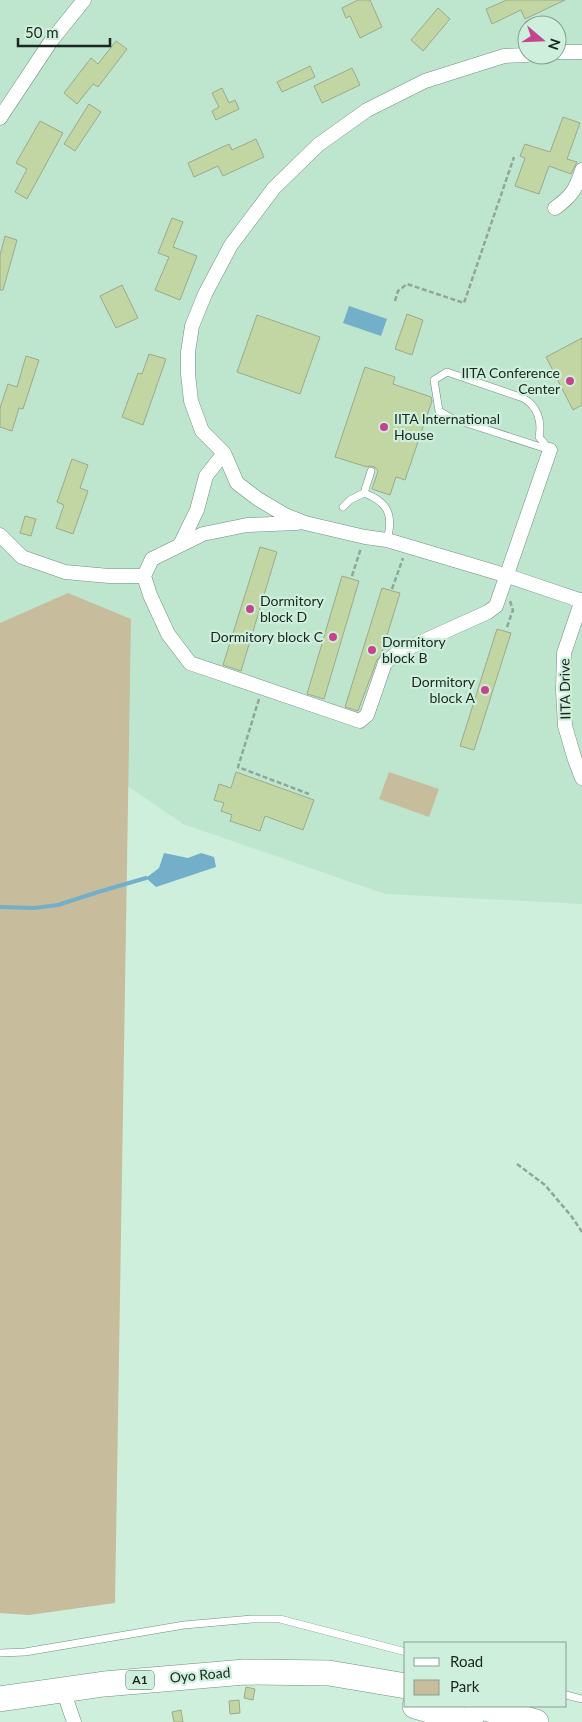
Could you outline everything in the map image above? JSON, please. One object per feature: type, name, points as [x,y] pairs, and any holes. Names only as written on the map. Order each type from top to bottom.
[{"type":"highway","name":"Oyo Road","points":[[0,1699],[104,1684],[208,1674],[281,1671],[329,1673],[404,1686]]},
{"type":"highway","name":"Oyo Road","points":[[281,1671],[404,1702]]},
{"type":"highway","points":[[418,1707],[471,1722]]},
{"type":"highway","points":[[482,1707],[536,1722]]},
{"type":"street","points":[[0,118],[50,41],[84,0]]},
{"type":"street","points":[[567,52],[582,52]]},
{"type":"street","points":[[517,55],[504,56],[425,80],[367,110],[318,145],[274,188],[231,245],[205,294],[192,326],[188,374],[191,401],[202,431],[224,453],[237,483],[258,499],[285,515],[305,523],[365,537],[387,540],[582,600]]},
{"type":"street","points":[[555,208],[568,199],[576,188],[582,172]]},
{"type":"street","points":[[305,523],[247,525],[203,534],[152,559],[144,576],[150,595],[168,634],[190,663],[360,721],[367,715],[385,663],[397,653],[488,612],[496,606],[508,576],[550,450]]},
{"type":"street","points":[[180,545],[197,510],[206,476],[224,453]]},
{"type":"street","points":[[0,535],[22,557],[65,572],[109,576],[144,576]]},
{"type":"street","name":"IITA Drive","points":[[582,600],[564,653],[564,690],[566,726],[582,778]]},
{"type":"street","points":[[62,1690],[74,1722]]},
{"type":"lane","points":[[447,372],[530,402],[539,417],[541,427],[539,437],[550,450],[451,418],[439,410],[434,380],[447,372]]},
{"type":"lane","points":[[342,507],[350,500],[364,493],[371,471]]},
{"type":"lane","points":[[364,493],[385,506],[390,514],[390,530],[387,540]]},
{"type":"lane","points":[[0,1653],[25,1652],[184,1625],[280,1618],[404,1651]]},
{"type":"lane","points":[[567,1695],[582,1699]]},
{"type":"path","points":[[395,301],[398,291],[407,284],[464,303],[514,157]]},
{"type":"path","points":[[352,576],[365,537]]},
{"type":"path","points":[[392,589],[407,547]]},
{"type":"path","points":[[262,688],[238,767],[309,794]]},
{"type":"path","points":[[517,1164],[545,1185],[572,1216],[582,1232]]},
{"type":"shaded area","points":[[0,0],[582,0],[582,904],[385,894],[183,824],[0,699]]},
{"type":"green space","points":[[68,593],[131,619],[115,1603],[29,1615],[0,1613],[0,623]]},
{"type":"green space","points":[[389,772],[439,789],[429,817],[379,799]]},
{"type":"water","points":[[349,306],[387,319],[381,336],[343,323]]},
{"type":"water","points":[[164,853],[188,858],[201,853],[214,857],[216,867],[156,887],[146,878],[159,868]]},
{"type":"building","points":[[358,0],[370,0],[382,27],[360,38],[350,16],[346,18],[342,8]]},
{"type":"building","points":[[507,0],[565,0],[533,15],[523,15],[521,10],[492,24],[486,9]]},
{"type":"building","points":[[438,8],[450,19],[423,51],[411,40]]},
{"type":"building","points":[[116,41],[127,49],[98,87],[93,84],[77,104],[64,93],[91,58],[98,64]]},
{"type":"building","points":[[310,66],[315,77],[282,92],[277,82]]},
{"type":"building","points":[[352,68],[360,85],[322,103],[314,86]]},
{"type":"building","points":[[222,88],[229,103],[235,100],[239,109],[216,120],[212,111],[219,107],[212,93]]},
{"type":"building","points":[[89,104],[101,112],[75,151],[64,144]]},
{"type":"building","points":[[563,117],[580,123],[567,159],[577,162],[571,174],[549,166],[539,194],[515,186],[525,158],[520,156],[525,144],[550,152]]},
{"type":"building","points":[[40,121],[63,133],[27,199],[15,192],[27,169],[16,163]]},
{"type":"building","points":[[256,139],[264,157],[223,176],[218,166],[194,177],[188,163],[229,144],[232,150]]},
{"type":"building","points":[[172,218],[183,222],[173,247],[197,256],[180,300],[155,290],[169,257],[158,253]]},
{"type":"building","points":[[5,236],[17,240],[3,290],[0,290],[0,255]]},
{"type":"building","points":[[122,285],[138,318],[116,328],[100,296]]},
{"type":"building","points":[[407,314],[423,320],[412,355],[395,349]]},
{"type":"building","points":[[257,315],[320,337],[300,394],[237,372]]},
{"type":"building","name":"IITA Conference Center","points":[[582,338],[582,405],[573,410],[546,357]]},
{"type":"building","points":[[149,354],[166,359],[143,425],[122,417],[138,373],[142,374]]},
{"type":"building","points":[[26,356],[39,360],[23,409],[19,408],[12,431],[0,427],[0,408],[8,384],[17,387]]},
{"type":"building","name":"IITA International House","points":[[365,367],[395,377],[393,384],[431,397],[432,401],[405,480],[396,477],[390,495],[372,489],[378,471],[375,467],[367,467],[335,457]]},
{"type":"building","points":[[72,459],[88,465],[80,488],[88,491],[73,534],[56,528],[64,505],[57,502]]},
{"type":"building","points":[[25,516],[36,519],[31,536],[20,533]]},
{"type":"building","name":"Dormitory block D","points":[[260,547],[277,552],[241,671],[223,665]]},
{"type":"building","name":"Dormitory block C","points":[[342,576],[359,581],[324,699],[307,694]]},
{"type":"building","name":"Dormitory block B","points":[[382,588],[400,593],[381,655],[377,660],[358,711],[345,707]]},
{"type":"building","name":"Dormitory block A","points":[[497,629],[511,633],[474,750],[460,746]]},
{"type":"building","points":[[236,772],[314,800],[303,830],[265,816],[260,831],[230,821],[232,815],[221,811],[224,803],[214,800],[219,784],[231,788]]},
{"type":"building","points":[[246,1687],[255,1689],[253,1700],[244,1698]]},
{"type":"building","points":[[239,1700],[240,1713],[230,1714],[229,1701]]},
{"type":"building","points":[[181,1710],[183,1722],[174,1722],[172,1712]]},
{"type":"waterway","points":[[0,907],[34,908],[58,905],[146,878]]},
{"type":"place","name":"IITA Conference Center","points":[[570,381]]},
{"type":"place","name":"IITA International House","points":[[384,427]]},
{"type":"place","name":"Dormitory block D","points":[[250,609]]},
{"type":"place","name":"Dormitory block C","points":[[333,637]]},
{"type":"place","name":"Dormitory block B","points":[[372,650]]},
{"type":"place","name":"Dormitory block A","points":[[485,690]]}]
